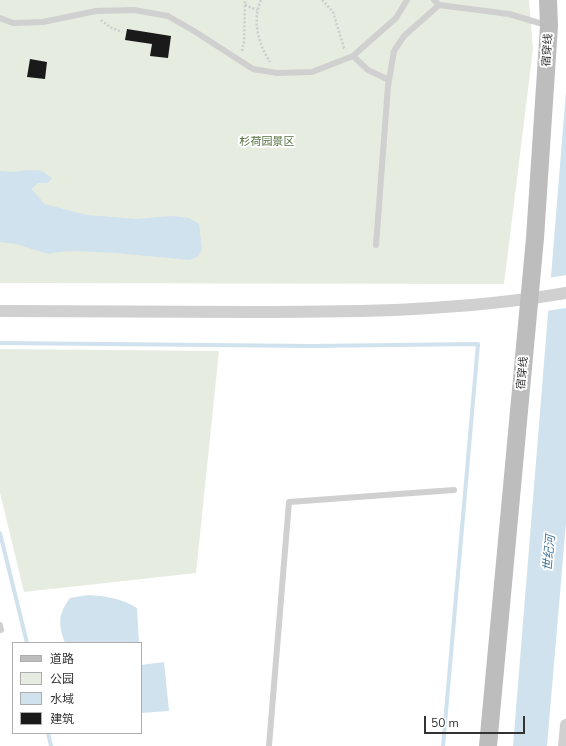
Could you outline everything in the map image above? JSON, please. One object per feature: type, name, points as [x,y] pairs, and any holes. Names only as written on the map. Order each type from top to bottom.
[{"type":"main road","name":"宿穿线","points":[[488,746],[535,238],[549,26],[548,0]]},
{"type":"street","points":[[0,311],[358,312],[418,310],[566,294]]},
{"type":"street","points":[[564,746],[566,725]]},
{"type":"lane","points":[[0,18],[13,23],[43,22],[92,12],[134,10],[168,16],[253,69],[277,73],[312,72],[354,56],[396,18],[407,0]]},
{"type":"lane","points":[[376,244],[389,80],[394,51],[404,36],[436,2],[509,14],[549,26]]},
{"type":"lane","points":[[354,56],[368,70],[389,80]]},
{"type":"lane","points":[[269,746],[289,502],[454,490]]},
{"type":"path","points":[[240,61],[244,42],[245,0]]},
{"type":"path","points":[[261,0],[257,10],[257,32],[265,54],[277,73]]},
{"type":"path","points":[[322,0],[333,12],[344,48],[354,56]]},
{"type":"path","points":[[245,5],[257,10]]},
{"type":"path","points":[[92,12],[110,27],[122,32]]},
{"type":"green space","name":"杉荷园景区","points":[[0,0],[529,0],[533,49],[504,284],[0,283]]},
{"type":"green space","points":[[0,349],[219,351],[196,573],[24,592],[0,493]]},
{"type":"water","name":"世纪河","points":[[566,91],[566,523],[547,746],[513,746]]},
{"type":"water","points":[[29,170],[42,171],[52,178],[48,183],[38,183],[31,189],[44,204],[87,215],[136,219],[172,216],[189,218],[199,224],[202,250],[198,256],[190,260],[116,253],[75,251],[49,254],[16,244],[0,242],[0,171],[13,172]]},
{"type":"water","points":[[88,595],[101,596],[125,602],[137,608],[139,642],[65,642],[61,630],[60,619],[63,609],[70,598]]},
{"type":"water","points":[[164,662],[169,711],[142,713],[142,665]]},
{"type":"pier","points":[[566,275],[566,308],[546,311],[549,278]]},
{"type":"building","points":[[127,29],[171,36],[168,58],[150,56],[152,44],[125,40]]},
{"type":"building","points":[[30,59],[47,62],[45,79],[27,77]]},
{"type":"waterway","points":[[0,343],[311,346],[478,344],[443,746]]},
{"type":"waterway","points":[[0,533],[27,642]]},
{"type":"waterway","points":[[48,734],[51,746]]}]
